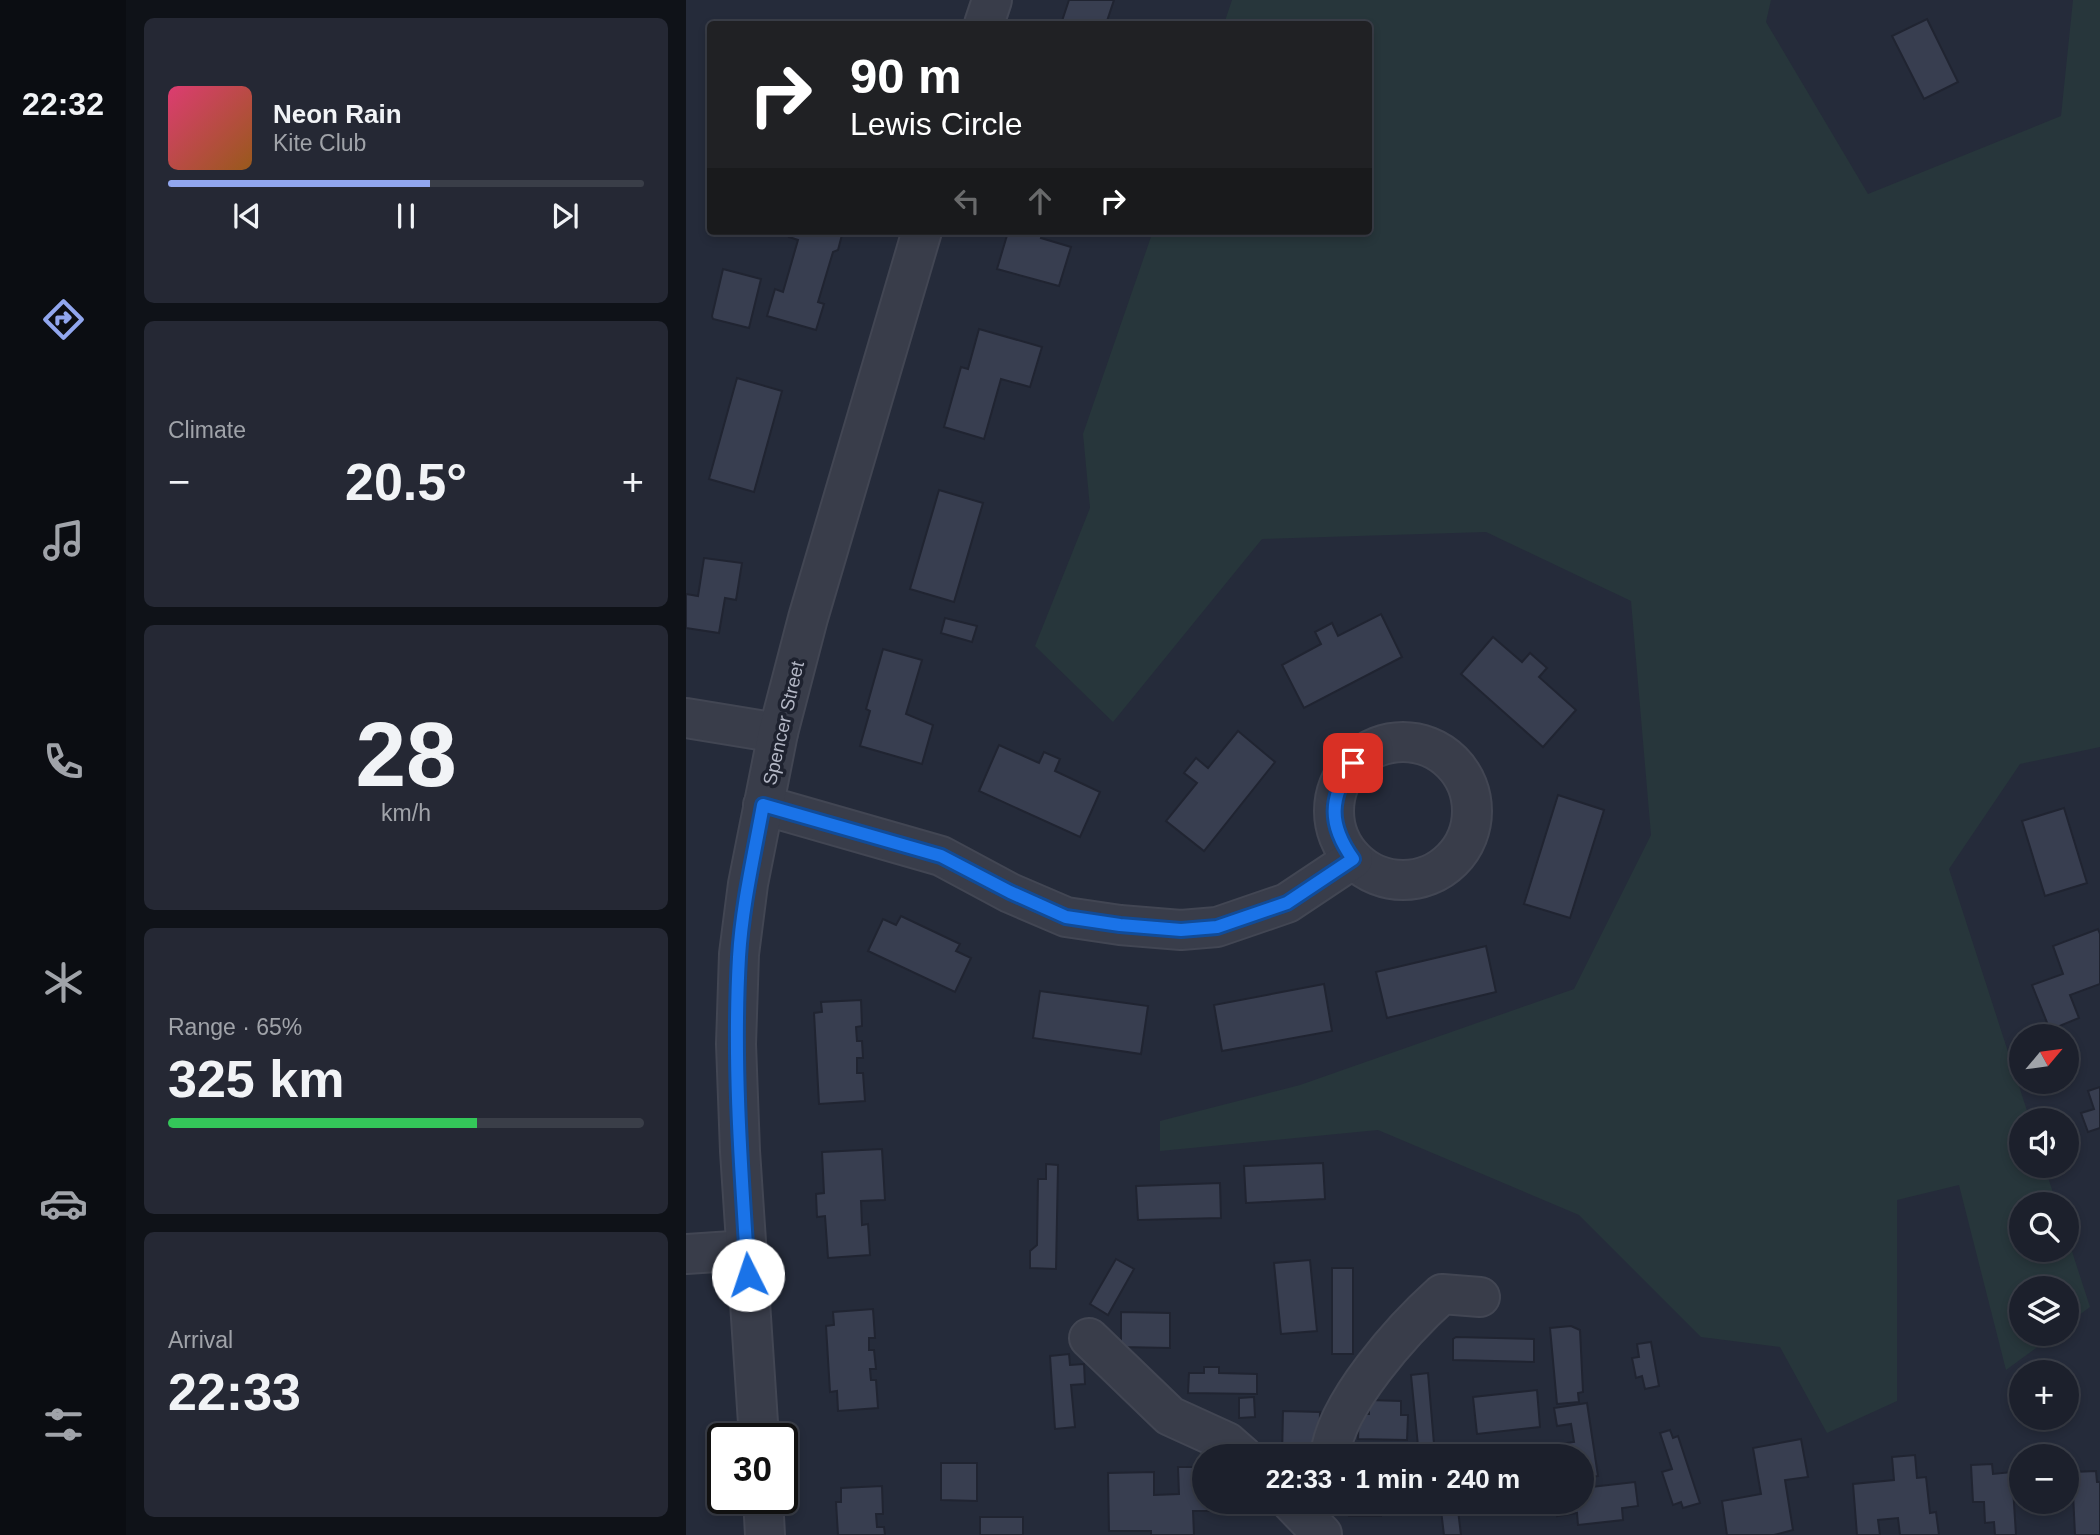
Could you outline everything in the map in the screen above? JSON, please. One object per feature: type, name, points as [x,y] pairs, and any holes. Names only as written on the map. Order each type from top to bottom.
[{"type":"street","points":[[985,21],[992,0]]},
{"type":"street","name":"Spencer Street","points":[[758,1423],[736,1044],[738,967],[748,884],[778,733],[808,618],[921,235]]},
{"type":"street","points":[[686,718],[778,733]]},
{"type":"street","points":[[763,805],[941,856],[1066,917],[1120,925],[1181,930],[1217,927],[1287,903],[1353,859]]},
{"type":"street","points":[[686,1254],[747,1250]]},
{"type":"street","points":[[1331,1444],[1344,1410],[1411,1322],[1441,1294],[1480,1297]]},
{"type":"street","points":[[1089,1338],[1170,1416],[1229,1444]]},
{"type":"street","points":[[764,1514],[765,1535]]},
{"type":"shaded area","points":[[1232,0],[1771,0],[1766,22],[1868,194],[2061,116],[2073,0],[2100,0],[2100,747],[2020,764],[1949,869],[2009,1055],[2009,1094],[2022,1094],[2026,1108],[2009,1108],[2009,1178],[2048,1178],[2053,1192],[2009,1192],[2009,1262],[2075,1262],[2090,1307],[2079,1315],[2079,1276],[2009,1276],[2009,1346],[2039,1346],[2020,1360],[2009,1360],[2009,1368],[2006,1370],[1959,1185],[1897,1200],[1897,1401],[1827,1433],[1780,1347],[1701,1337],[1579,1215],[1378,1130],[1160,1151],[1160,1121],[1300,1085],[1574,989],[1651,835],[1631,601],[1486,532],[1262,539],[1113,722],[1035,646],[1090,508],[1083,434],[1152,235],[1372,235],[1372,21],[1225,21]]},
{"type":"building","points":[[1069,0],[1114,0],[1107,21],[1062,21]]},
{"type":"building","points":[[1927,19],[1958,82],[1924,99],[1892,36]]},
{"type":"building","points":[[842,235],[838,250],[833,252],[818,302],[824,304],[816,330],[767,316],[775,289],[783,292],[798,240],[789,237]]},
{"type":"building","points":[[1007,235],[1042,235],[1041,238],[1071,247],[1059,286],[997,269]]},
{"type":"building","points":[[723,269],[761,279],[749,328],[713,319]]},
{"type":"building","points":[[979,329],[1042,347],[1030,387],[1001,379],[984,439],[944,427],[961,367],[968,369]]},
{"type":"building","points":[[737,378],[782,391],[754,492],[709,479]]},
{"type":"building","points":[[939,490],[983,503],[954,602],[910,589]]},
{"type":"building","points":[[704,558],[742,563],[736,600],[725,598],[719,633],[686,628],[686,594],[698,596]]},
{"type":"building","points":[[1381,614],[1402,657],[1304,708],[1282,665],[1321,644],[1315,632],[1332,623],[1338,636]]},
{"type":"building","points":[[945,618],[977,626],[972,642],[941,633]]},
{"type":"building","points":[[1493,637],[1522,662],[1530,653],[1547,668],[1539,677],[1576,710],[1543,747],[1461,674]]},
{"type":"building","points":[[883,649],[922,660],[906,714],[933,725],[922,764],[860,746],[870,711],[866,709]]},
{"type":"building","points":[[1238,731],[1275,762],[1204,851],[1166,821],[1197,783],[1184,773],[1196,758],[1208,768]]},
{"type":"building","points":[[999,745],[1039,763],[1044,752],[1060,759],[1055,771],[1100,792],[1080,837],[979,791]]},
{"type":"building","points":[[1558,795],[1604,810],[1570,918],[1524,904]]},
{"type":"building","points":[[2064,808],[2087,883],[2045,896],[2022,821]]},
{"type":"building","points":[[901,916],[960,944],[956,951],[971,958],[955,992],[868,951],[883,919],[896,925]]},
{"type":"building","points":[[2098,929],[2100,934],[2100,984],[2070,995],[2079,1018],[2064,1024],[2048,1024],[2032,985],[2063,974],[2053,946]]},
{"type":"building","points":[[1486,946],[1496,992],[1387,1018],[1376,972]]},
{"type":"building","points":[[1324,984],[1332,1031],[1222,1051],[1214,1005]]},
{"type":"building","points":[[1040,991],[1148,1006],[1141,1054],[1033,1038]]},
{"type":"building","points":[[861,1000],[862,1026],[856,1027],[857,1041],[862,1041],[863,1058],[857,1058],[857,1073],[863,1073],[865,1101],[819,1104],[814,1013],[822,1012],[821,1002]]},
{"type":"building","points":[[2100,1087],[2100,1128],[2088,1132],[2081,1113],[2094,1109],[2088,1091]]},
{"type":"building","points":[[882,1149],[885,1200],[861,1201],[862,1225],[868,1224],[870,1255],[828,1258],[825,1216],[817,1217],[816,1194],[824,1193],[822,1152]]},
{"type":"building","points":[[1323,1163],[1325,1199],[1246,1203],[1244,1166]]},
{"type":"building","points":[[1046,1164],[1058,1165],[1056,1269],[1030,1268],[1030,1251],[1037,1245],[1038,1179],[1046,1179]]},
{"type":"building","points":[[1220,1183],[1221,1218],[1138,1220],[1136,1186]]},
{"type":"building","points":[[1116,1259],[1134,1269],[1108,1315],[1090,1304]]},
{"type":"building","points":[[1310,1260],[1317,1331],[1281,1334],[1274,1263]]},
{"type":"building","points":[[1332,1268],[1353,1268],[1353,1354],[1332,1354]]},
{"type":"building","points":[[873,1309],[875,1338],[869,1338],[869,1350],[874,1350],[876,1369],[870,1369],[871,1380],[876,1380],[878,1408],[838,1411],[837,1391],[830,1392],[826,1326],[834,1325],[833,1312]]},
{"type":"building","points":[[1121,1312],[1170,1313],[1170,1348],[1121,1347]]},
{"type":"building","points":[[1571,1326],[1580,1330],[1583,1392],[1578,1393],[1579,1402],[1557,1404],[1550,1328]]},
{"type":"building","points":[[1453,1339],[1534,1339],[1534,1362],[1453,1360]]},
{"type":"building","points":[[1651,1342],[1659,1386],[1645,1389],[1642,1376],[1636,1378],[1632,1358],[1639,1357],[1637,1344]]},
{"type":"building","points":[[1069,1354],[1070,1365],[1084,1364],[1085,1384],[1071,1385],[1075,1427],[1055,1429],[1050,1356]]},
{"type":"building","points":[[1204,1367],[1219,1367],[1219,1373],[1257,1374],[1257,1394],[1188,1393],[1189,1373],[1204,1373]]},
{"type":"building","points":[[1428,1373],[1434,1444],[1418,1444],[1411,1375]]},
{"type":"building","points":[[1537,1390],[1540,1427],[1477,1434],[1473,1397]]},
{"type":"building","points":[[1254,1397],[1255,1417],[1239,1418],[1239,1398]]},
{"type":"building","points":[[1369,1400],[1401,1401],[1401,1415],[1408,1415],[1407,1440],[1358,1439],[1359,1414],[1369,1414]]},
{"type":"building","points":[[1587,1403],[1593,1444],[1559,1444],[1574,1442],[1571,1424],[1557,1426],[1554,1408]]},
{"type":"building","points":[[1283,1411],[1320,1412],[1319,1444],[1282,1444]]},
{"type":"building","points":[[1670,1430],[1673,1438],[1678,1436],[1700,1503],[1683,1508],[1681,1502],[1673,1505],[1662,1472],[1672,1469],[1660,1433]]},
{"type":"building","points":[[1801,1439],[1808,1477],[1785,1480],[1793,1530],[1774,1535],[1727,1535],[1722,1501],[1761,1494],[1753,1448]]},
{"type":"building","points":[[1594,1449],[1598,1476],[1594,1476]]},
{"type":"building","points":[[1915,1455],[1917,1478],[1926,1477],[1930,1513],[1936,1512],[1939,1535],[1900,1535],[1898,1518],[1878,1520],[1880,1535],[1857,1535],[1853,1484],[1894,1480],[1892,1457]]},
{"type":"building","points":[[941,1463],[977,1463],[977,1501],[941,1500]]},
{"type":"building","points":[[1992,1464],[1993,1474],[2009,1472],[2009,1514],[2015,1514],[2016,1535],[1995,1535],[1994,1522],[1985,1523],[1984,1502],[1973,1502],[1971,1465]]},
{"type":"building","points":[[1178,1467],[1192,1467],[1194,1535],[1109,1531],[1108,1473],[1154,1472],[1154,1495],[1179,1494]]},
{"type":"building","points":[[2096,1471],[2097,1482],[2100,1482],[2100,1535],[2075,1535],[2074,1514],[2079,1514],[2079,1472]]},
{"type":"building","points":[[1635,1482],[1638,1506],[1622,1508],[1623,1520],[1578,1525],[1577,1514],[1594,1514],[1594,1487]]},
{"type":"building","points":[[882,1486],[883,1514],[876,1514],[877,1527],[884,1527],[885,1535],[838,1535],[836,1502],[841,1502],[841,1488]]},
{"type":"building","points":[[1349,1514],[1381,1514],[1381,1516]]},
{"type":"building","points":[[1441,1514],[1458,1514],[1461,1535],[1444,1535]]},
{"type":"building","points":[[980,1517],[1023,1517],[1023,1535],[980,1535]]},
{"type":"route","points":[[748,1275],[736,1044],[739,954],[748,884],[763,805],[941,856],[1066,917],[1181,930],[1217,927],[1287,903],[1353,859],[1341,841],[1335,821],[1335,800],[1341,780],[1353,763]]}]
